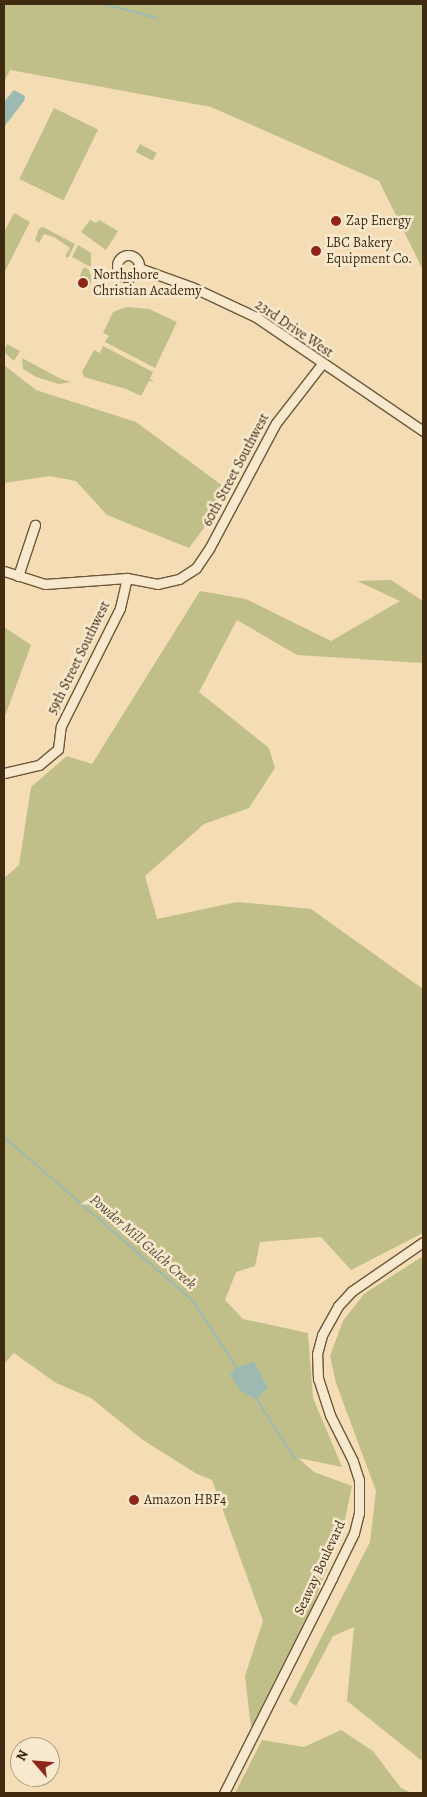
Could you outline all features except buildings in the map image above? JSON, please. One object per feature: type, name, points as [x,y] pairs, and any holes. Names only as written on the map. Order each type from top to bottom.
[{"type":"street","name":"23rd Drive West","points":[[139,268],[192,287],[256,317],[322,364],[423,431]]},
{"type":"street","name":"60th Street Southwest","points":[[127,578],[157,584],[179,580],[196,568],[210,547],[276,423],[322,364]]},
{"type":"street","points":[[18,576],[35,525]]},
{"type":"street","points":[[4,571],[45,584],[127,578]]},
{"type":"street","name":"59th Street Southwest","points":[[4,773],[39,765],[58,749],[61,726],[120,608],[127,578]]},
{"type":"street","name":"Seaway Boulevard","points":[[224,1793],[336,1571],[354,1533],[359,1513],[359,1480],[353,1461],[330,1415],[318,1379],[317,1354],[322,1335],[338,1306],[352,1291],[423,1242]]},
{"type":"shaded area","points":[[4,4],[423,4],[423,270],[379,181],[211,107],[10,70],[4,82]]},
{"type":"shaded area","points":[[54,108],[98,129],[63,200],[19,179]]},
{"type":"shaded area","points":[[140,144],[157,153],[153,161],[136,152]]},
{"type":"shaded area","points":[[14,213],[30,222],[4,273],[4,232]]},
{"type":"shaded area","points":[[90,220],[96,223],[99,220],[118,231],[106,250],[81,232]]},
{"type":"shaded area","points":[[43,227],[75,244],[68,258],[65,256],[70,248],[54,237],[44,234],[39,243],[35,240],[39,229]]},
{"type":"shaded area","points":[[78,245],[91,253],[91,267],[72,257]]},
{"type":"shaded area","points":[[84,267],[89,270],[92,280],[89,287],[79,278]]},
{"type":"shaded area","points":[[126,307],[149,309],[177,322],[155,368],[105,342],[109,336],[103,333],[113,312]]},
{"type":"shaded area","points":[[7,344],[20,351],[14,361],[4,352]]},
{"type":"shaded area","points":[[103,346],[153,372],[150,379],[154,382],[149,381],[141,396],[126,389],[84,377],[82,372],[94,350],[100,353]]},
{"type":"shaded area","points":[[22,358],[61,379],[71,382],[59,384],[36,377],[23,369]]},
{"type":"shaded area","points":[[4,365],[36,390],[136,422],[231,492],[189,548],[107,515],[76,481],[50,476],[4,483]]},
{"type":"shaded area","points":[[391,580],[423,601],[423,663],[297,655],[237,620],[199,692],[269,748],[275,768],[249,808],[204,824],[145,876],[157,919],[237,902],[311,909],[423,989],[423,1233],[351,1270],[321,1237],[260,1242],[255,1266],[236,1272],[225,1300],[243,1319],[308,1333],[313,1398],[342,1467],[298,1458],[314,1472],[352,1486],[344,1524],[314,1603],[251,1728],[245,1676],[263,1621],[212,1480],[197,1474],[143,1440],[91,1398],[56,1383],[14,1353],[4,1364],[4,878],[19,865],[31,787],[67,756],[92,764],[200,591],[246,599],[331,641],[400,601],[357,581]]},
{"type":"shaded area","points":[[4,627],[31,645],[4,719]]},
{"type":"shaded area","points":[[423,1256],[423,1758],[421,1760],[347,1701],[354,1627],[333,1636],[296,1706],[289,1701],[370,1542],[376,1491],[336,1383],[330,1356],[343,1321],[364,1294]]},
{"type":"shaded area","points":[[341,1730],[373,1751],[401,1788],[412,1793],[235,1793],[262,1740],[304,1747]]},
{"type":"water","points":[[14,90],[25,96],[24,101],[4,127],[4,102]]},
{"type":"water","points":[[254,1362],[268,1388],[255,1399],[240,1390],[230,1375],[236,1368]]},
{"type":"waterway","points":[[104,4],[157,18]]},
{"type":"waterway","name":"Powder Mill Gulch Creek","points":[[4,1137],[193,1301],[237,1368]]},
{"type":"waterway","name":"Powder Mill Gulch Creek","points":[[256,1398],[295,1459]]},
{"type":"place","name":"Zap Energy","points":[[336,221]]},
{"type":"place","name":"LBC Bakery Equipment Co.","points":[[316,251]]},
{"type":"place","name":"Northshore Christian Academy","points":[[83,283]]},
{"type":"place","name":"Amazon HBF4","points":[[134,1500]]}]
